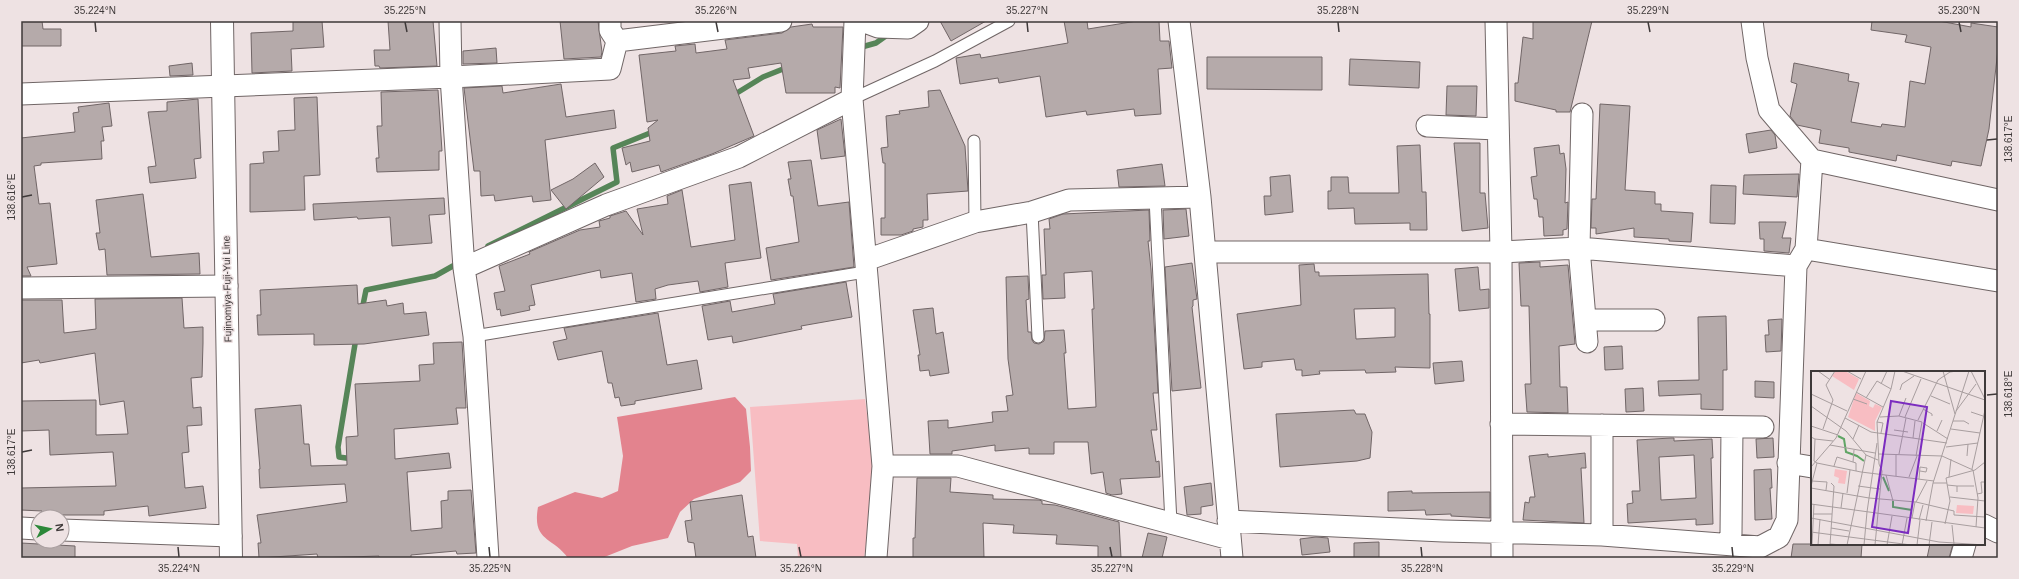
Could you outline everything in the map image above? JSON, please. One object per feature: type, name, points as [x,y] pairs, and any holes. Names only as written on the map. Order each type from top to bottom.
[{"type":"main road","name":"Fujinomiya-Fuji-Yui Line","points":[[222,21],[231,558]]},
{"type":"street","points":[[450,21],[451,77],[464,268],[474,336],[488,558]]},
{"type":"street","points":[[21,94],[451,77],[610,69],[617,41],[610,30],[610,21]]},
{"type":"street","points":[[617,41],[781,21]]},
{"type":"street","points":[[855,21],[852,99],[883,466],[876,558]]},
{"type":"street","points":[[862,21],[878,27],[908,28],[918,21]]},
{"type":"street","points":[[1179,21],[1200,197],[1230,539]]},
{"type":"street","points":[[1496,21],[1497,129],[1501,252],[1502,558]]},
{"type":"street","points":[[1752,21],[1757,58],[1769,110],[1812,160],[1998,200]]},
{"type":"street","points":[[464,268],[606,205],[739,157],[852,99]]},
{"type":"street","points":[[1582,114],[1579,248],[1587,342]]},
{"type":"street","points":[[1427,126],[1497,129]]},
{"type":"street","points":[[883,466],[958,466],[1230,539],[1502,532],[1602,534],[1760,552],[1779,537],[1787,520],[1788,463],[1801,257],[1812,160]]},
{"type":"street","points":[[866,266],[975,222],[1032,212],[1069,200],[1200,197]]},
{"type":"street","points":[[1205,252],[1501,252],[1579,248],[1801,257],[1998,281]]},
{"type":"street","points":[[21,288],[227,286]]},
{"type":"street","points":[[1585,320],[1654,320]]},
{"type":"street","points":[[1501,424],[1763,427]]},
{"type":"street","points":[[1602,425],[1602,534]]},
{"type":"street","points":[[1731,534],[1732,427]]},
{"type":"street","points":[[1788,463],[1811,467]]},
{"type":"street","points":[[1985,526],[1998,532]]},
{"type":"street","points":[[70,530],[231,536]]},
{"type":"street","points":[[1961,558],[1965,545]]},
{"type":"lane","points":[[852,99],[935,61],[1009,21]]},
{"type":"lane","points":[[974,141],[975,222]]},
{"type":"lane","points":[[1155,198],[1171,523]]},
{"type":"lane","points":[[1032,212],[1038,336]]},
{"type":"lane","points":[[474,336],[866,266]]},
{"type":"shaded area","points":[[735,397],[746,409],[751,471],[740,482],[694,499],[680,512],[668,538],[632,546],[602,558],[568,558],[541,533],[538,527],[538,507],[575,492],[602,498],[618,491],[623,456],[617,417]]},
{"type":"shaded area","points":[[865,399],[875,476],[864,558],[798,558],[797,544],[760,541],[750,407]]},
{"type":"building","points":[[21,21],[42,21],[43,29],[61,29],[61,46],[21,46]]},
{"type":"building","points":[[293,21],[322,21],[324,47],[291,49],[292,71],[252,73],[251,33],[293,31]]},
{"type":"building","points":[[388,21],[433,21],[437,66],[380,68],[379,66],[375,66],[374,50],[390,50]]},
{"type":"building","points":[[560,21],[598,21],[602,52],[601,57],[564,59]]},
{"type":"building","points":[[940,21],[986,21],[951,41]]},
{"type":"building","points":[[1064,21],[1087,21],[1088,29],[1137,21],[1159,21],[1160,41],[1169,41],[1172,68],[1158,69],[1161,114],[1135,116],[1134,109],[1087,115],[1086,111],[1046,117],[1040,76],[999,83],[998,78],[960,84],[956,58],[980,54],[981,58],[1068,43]]},
{"type":"building","points":[[1533,21],[1592,21],[1570,112],[1556,112],[1556,110],[1515,101],[1515,83],[1518,83],[1523,37],[1533,39]]},
{"type":"building","points":[[1872,21],[1939,21],[1971,27],[1971,23],[1998,27],[1998,49],[1989,129],[1981,166],[1952,161],[1951,166],[1897,155],[1896,161],[1849,152],[1849,148],[1819,143],[1821,130],[1797,125],[1790,116],[1797,84],[1791,82],[1794,63],[1849,74],[1848,81],[1859,83],[1851,122],[1881,127],[1882,124],[1905,127],[1910,81],[1925,84],[1931,47],[1905,42],[1907,35],[1871,30]]},
{"type":"building","points":[[812,24],[813,27],[843,27],[840,88],[835,87],[835,93],[786,93],[781,63],[748,68],[750,78],[733,80],[754,136],[712,154],[661,172],[659,165],[632,172],[630,162],[626,165],[622,148],[650,141],[648,128],[658,120],[647,122],[639,55],[676,51],[675,46],[695,44],[696,53],[727,49],[725,40],[782,33],[791,27]]},
{"type":"building","points":[[496,48],[497,63],[463,64],[463,51]]},
{"type":"building","points":[[1207,57],[1322,57],[1322,90],[1207,89]]},
{"type":"building","points":[[1350,59],[1420,62],[1419,88],[1349,85]]},
{"type":"building","points":[[192,63],[193,75],[170,76],[169,66]]},
{"type":"building","points":[[561,84],[566,117],[614,110],[616,128],[545,140],[551,200],[533,202],[532,196],[495,201],[494,195],[481,196],[480,171],[474,171],[464,88],[502,86],[503,93]]},
{"type":"building","points":[[1447,86],[1477,86],[1476,116],[1446,115]]},
{"type":"building","points":[[438,90],[442,151],[439,151],[439,170],[377,172],[376,158],[379,158],[377,126],[382,126],[381,92]]},
{"type":"building","points":[[940,90],[965,146],[968,191],[927,194],[928,220],[923,220],[923,227],[913,229],[913,231],[901,235],[881,235],[881,218],[885,218],[885,163],[883,163],[881,148],[888,147],[886,116],[900,114],[899,111],[929,107],[928,91]]},
{"type":"building","points":[[317,97],[320,175],[304,176],[305,210],[250,212],[250,164],[264,163],[263,152],[279,151],[278,131],[295,130],[294,98]]},
{"type":"building","points":[[198,99],[201,158],[194,159],[196,178],[150,183],[148,167],[156,166],[148,112],[167,111],[167,102]]},
{"type":"building","points":[[109,103],[112,126],[102,127],[104,141],[101,141],[102,159],[41,163],[41,165],[34,166],[39,204],[50,203],[57,264],[27,267],[31,276],[21,276],[21,138],[75,132],[73,113],[79,112],[78,107]]},
{"type":"building","points":[[1600,104],[1630,106],[1625,190],[1655,192],[1655,204],[1661,204],[1661,211],[1693,213],[1691,242],[1634,237],[1634,228],[1596,234],[1596,228],[1591,228],[1592,199],[1596,199]]},
{"type":"building","points":[[841,119],[845,156],[821,159],[817,130]]},
{"type":"building","points":[[1771,130],[1775,135],[1777,148],[1749,153],[1746,134]]},
{"type":"building","points":[[1454,143],[1480,143],[1480,193],[1485,193],[1488,228],[1462,231]]},
{"type":"building","points":[[1420,145],[1422,192],[1426,192],[1427,230],[1410,230],[1410,223],[1355,224],[1354,208],[1328,209],[1328,191],[1331,191],[1331,177],[1348,177],[1349,193],[1399,193],[1397,146]]},
{"type":"building","points":[[1559,145],[1560,154],[1564,153],[1566,169],[1565,203],[1568,202],[1567,229],[1563,230],[1563,235],[1544,236],[1543,217],[1539,217],[1537,199],[1534,199],[1531,177],[1537,176],[1534,148]]},
{"type":"building","points":[[811,160],[818,206],[849,202],[854,267],[771,280],[766,248],[799,242],[793,196],[791,196],[788,179],[791,179],[788,162]]},
{"type":"building","points":[[595,163],[604,177],[566,209],[551,190],[573,179]]},
{"type":"building","points":[[1162,164],[1165,186],[1119,187],[1117,170]]},
{"type":"building","points":[[1799,174],[1797,197],[1743,194],[1744,175]]},
{"type":"building","points":[[1290,175],[1293,212],[1265,215],[1264,196],[1271,196],[1270,177]]},
{"type":"building","points":[[751,182],[761,258],[725,263],[728,287],[700,292],[698,281],[668,285],[655,289],[656,299],[636,302],[632,273],[601,278],[600,270],[531,285],[535,305],[529,306],[530,310],[501,316],[500,309],[497,310],[494,293],[505,291],[499,266],[530,254],[529,252],[580,230],[600,227],[599,221],[626,211],[643,235],[637,209],[668,204],[667,196],[682,190],[691,247],[735,240],[729,185]]},
{"type":"building","points":[[1711,185],[1736,186],[1735,224],[1710,223]]},
{"type":"building","points":[[143,194],[151,257],[199,253],[200,274],[107,275],[105,249],[99,250],[96,233],[100,233],[96,200]]},
{"type":"building","points":[[444,198],[445,214],[429,215],[432,243],[392,246],[390,217],[358,219],[357,217],[314,220],[313,204]]},
{"type":"building","points":[[1186,209],[1189,236],[1164,239],[1163,210]]},
{"type":"building","points":[[1149,210],[1150,241],[1148,241],[1158,393],[1153,393],[1157,430],[1151,430],[1156,462],[1159,461],[1160,477],[1120,479],[1122,494],[1112,495],[1106,493],[1103,472],[1091,474],[1088,442],[1054,442],[1054,454],[1029,454],[1029,448],[995,451],[995,445],[952,451],[952,454],[930,454],[928,421],[948,420],[948,428],[993,422],[992,412],[1008,411],[1006,396],[1013,395],[1008,359],[1006,277],[1028,276],[1029,299],[1026,300],[1028,332],[1031,332],[1034,343],[1039,344],[1044,341],[1045,331],[1064,330],[1068,409],[1096,407],[1092,271],[1064,273],[1065,298],[1043,299],[1042,275],[1046,275],[1044,229],[1050,229],[1049,219],[1063,214]]},
{"type":"building","points":[[1759,222],[1786,222],[1782,238],[1791,238],[1789,253],[1764,251],[1764,239],[1760,239]]},
{"type":"building","points":[[1540,262],[1540,267],[1568,265],[1575,344],[1559,346],[1560,387],[1567,387],[1568,413],[1527,412],[1525,384],[1531,384],[1529,306],[1521,306],[1519,263]]},
{"type":"building","points":[[1192,263],[1197,299],[1193,300],[1192,307],[1201,388],[1172,391],[1165,267]]},
{"type":"building","points":[[1314,264],[1315,272],[1319,272],[1319,276],[1428,274],[1430,368],[1395,367],[1396,372],[1366,373],[1365,370],[1319,371],[1320,374],[1302,376],[1302,370],[1296,370],[1294,359],[1262,362],[1262,367],[1244,369],[1237,314],[1301,305],[1299,265]],"holes":[[[1395,308],[1395,337],[1356,339],[1354,309]]]},
{"type":"building","points":[[1478,267],[1480,290],[1489,289],[1489,308],[1459,311],[1455,269]]},
{"type":"building","points":[[846,282],[852,317],[801,326],[802,329],[733,343],[732,336],[708,340],[702,306],[730,301],[732,312],[775,304],[773,294]]},
{"type":"building","points":[[357,285],[358,304],[386,300],[387,306],[403,303],[404,314],[426,312],[429,335],[364,344],[314,345],[314,334],[258,335],[257,315],[261,315],[260,290]]},
{"type":"building","points":[[182,298],[184,328],[203,327],[202,377],[191,378],[193,408],[201,407],[202,425],[187,426],[189,452],[182,453],[185,488],[203,486],[206,508],[149,516],[148,506],[104,511],[104,515],[70,515],[70,509],[21,510],[21,488],[116,486],[113,452],[50,455],[49,430],[21,431],[21,401],[96,400],[96,435],[128,434],[124,401],[100,405],[95,353],[40,363],[39,360],[21,363],[21,300],[62,300],[64,333],[96,329],[95,299]]},
{"type":"building","points":[[933,308],[936,334],[943,332],[949,373],[930,376],[929,370],[920,371],[918,355],[920,355],[913,310]]},
{"type":"building","points":[[658,313],[667,365],[697,360],[702,389],[635,401],[635,404],[621,406],[619,397],[615,398],[612,383],[608,383],[602,351],[558,360],[553,342],[567,339],[564,328]]},
{"type":"building","points":[[1726,316],[1727,370],[1723,370],[1723,410],[1701,409],[1701,394],[1659,396],[1658,381],[1699,380],[1698,317]]},
{"type":"building","points":[[1782,319],[1781,351],[1766,352],[1765,335],[1769,335],[1768,320]]},
{"type":"building","points":[[462,342],[466,408],[456,408],[458,424],[394,429],[395,459],[449,453],[451,468],[407,472],[411,531],[442,528],[441,501],[448,500],[448,491],[471,490],[476,553],[457,554],[456,551],[411,555],[411,558],[379,558],[379,556],[318,558],[317,554],[259,558],[258,543],[261,543],[257,515],[347,502],[345,484],[260,488],[260,469],[255,409],[301,405],[304,444],[309,444],[311,466],[347,465],[346,437],[358,436],[355,384],[420,381],[419,365],[434,364],[433,343]]},
{"type":"building","points":[[1622,346],[1623,369],[1605,370],[1604,347]]},
{"type":"building","points":[[1462,361],[1464,381],[1435,384],[1433,363]]},
{"type":"building","points":[[1755,381],[1774,382],[1774,398],[1755,397]]},
{"type":"building","points":[[1643,388],[1644,411],[1626,412],[1625,389]]},
{"type":"building","points":[[1354,410],[1356,414],[1365,414],[1372,432],[1370,458],[1357,461],[1280,467],[1276,414]]},
{"type":"building","points":[[1671,438],[1674,438],[1674,441],[1712,439],[1713,458],[1711,458],[1713,524],[1696,525],[1696,519],[1628,523],[1627,504],[1633,503],[1632,491],[1640,491],[1637,440]],"holes":[[[1694,455],[1696,498],[1661,500],[1659,457]]]},
{"type":"building","points":[[1773,438],[1774,457],[1757,458],[1756,439]]},
{"type":"building","points":[[1585,453],[1586,468],[1581,468],[1584,523],[1523,520],[1525,502],[1529,503],[1530,497],[1535,497],[1529,456],[1548,454],[1548,457]]},
{"type":"building","points":[[1771,469],[1772,488],[1770,488],[1772,519],[1755,520],[1754,470]]},
{"type":"building","points":[[917,478],[951,478],[950,492],[993,495],[993,499],[1039,500],[1042,501],[1042,504],[1055,505],[1119,522],[1121,558],[1098,558],[1098,546],[1056,544],[1057,535],[1013,533],[1014,525],[983,523],[984,558],[913,558]]},
{"type":"building","points":[[1211,483],[1213,505],[1201,507],[1201,514],[1187,515],[1184,487]]},
{"type":"building","points":[[1412,491],[1412,493],[1490,492],[1490,518],[1451,516],[1451,514],[1426,515],[1425,510],[1388,511],[1388,492]]},
{"type":"building","points":[[742,495],[748,537],[753,536],[756,558],[696,558],[694,543],[688,542],[685,521],[692,520],[690,502]]},
{"type":"building","points":[[1148,533],[1167,537],[1162,558],[1142,558]]},
{"type":"building","points":[[1316,537],[1328,538],[1330,552],[1302,555],[1300,539]]},
{"type":"building","points":[[1379,542],[1379,558],[1354,558],[1354,543]]},
{"type":"building","points":[[21,543],[30,544],[30,549],[70,549],[70,546],[75,546],[75,558],[21,558]]},
{"type":"building","points":[[1793,544],[1862,545],[1861,558],[1791,558]]},
{"type":"building","points":[[1930,545],[1953,545],[1949,558],[1927,558]]},
{"type":"waterway","points":[[858,48],[876,43],[890,33]]},
{"type":"waterway","points":[[732,96],[763,77],[788,67]]},
{"type":"waterway","points":[[488,246],[617,182],[613,148],[655,131]]},
{"type":"waterway","points":[[362,310],[366,290],[435,276],[460,262]]},
{"type":"waterway","points":[[353,459],[339,457],[338,447],[356,338]]}]
